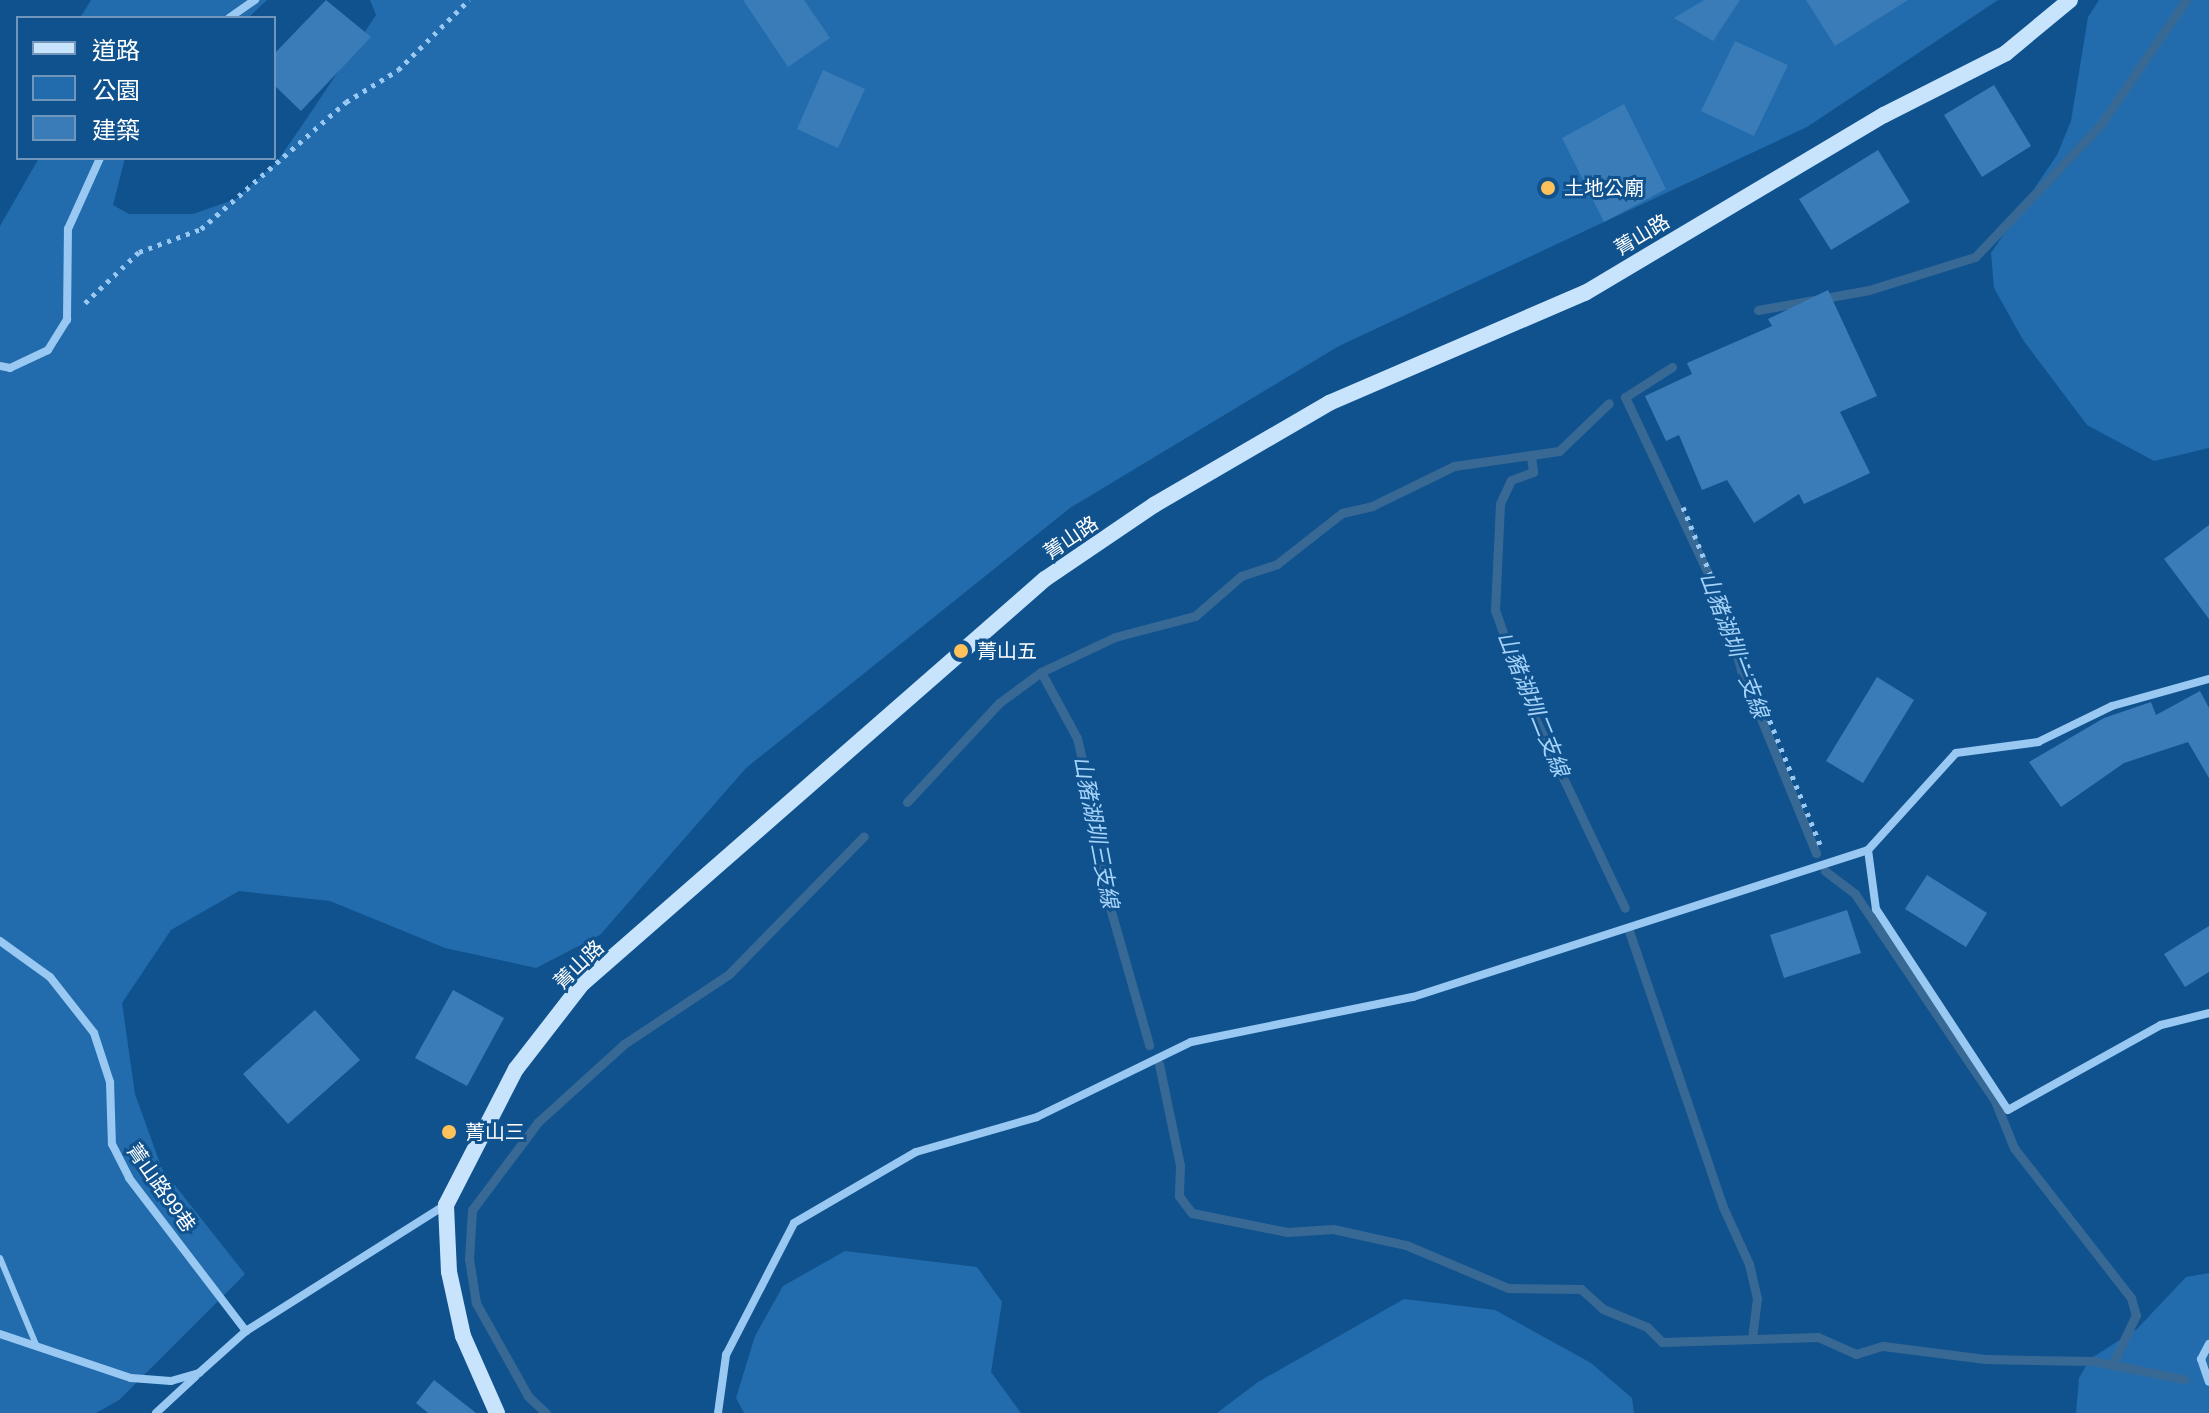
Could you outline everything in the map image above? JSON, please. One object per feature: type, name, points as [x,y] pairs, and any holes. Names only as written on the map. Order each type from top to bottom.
[{"type":"street","points":[[232,16],[255,0]]},
{"type":"street","name":"菁山路","points":[[497,1413],[463,1336],[449,1272],[446,1205],[516,1069],[582,984],[1045,579],[1154,505],[1329,403],[1585,293],[1884,115],[2006,53],[2070,0]]},
{"type":"street","points":[[0,366],[10,368],[48,350],[67,320],[68,229],[99,160]]},
{"type":"street","points":[[718,1413],[726,1355],[794,1223],[916,1152],[1037,1117],[1191,1042],[1413,997],[1868,850],[1956,753],[2038,742],[2112,706],[2209,679]]},
{"type":"street","points":[[1868,850],[1876,909],[2008,1110],[2161,1025],[2209,1013]]},
{"type":"street","name":"菁山路99巷","points":[[0,941],[50,977],[94,1033],[110,1082],[112,1144],[129,1178],[246,1331]]},
{"type":"street","points":[[156,1413],[246,1331],[446,1205]]},
{"type":"street","points":[[0,1334],[38,1351],[131,1378],[171,1381],[199,1373]]},
{"type":"street","points":[[2209,1344],[2201,1359],[2209,1382]]},
{"type":"lane","points":[[0,1258],[38,1351]]},
{"type":"path","points":[[67,320],[139,252],[201,229],[346,102],[398,70],[469,0]]},
{"type":"path","points":[[1683,507],[1828,864]]},
{"type":"green space","points":[[91,0],[267,0],[250,16],[81,16]]},
{"type":"green space","points":[[370,0],[1998,0],[1807,127],[1339,346],[1070,508],[746,768],[600,935],[536,968],[445,948],[330,901],[239,891],[171,930],[122,1003],[135,1094],[162,1169],[245,1274],[119,1400],[96,1413],[0,1413],[0,226],[38,160],[124,160],[113,205],[129,214],[193,214],[236,199],[276,163],[376,15]]},
{"type":"green space","points":[[2099,0],[2209,0],[2209,448],[2154,461],[2087,425],[2023,340],[1994,288],[1991,253],[2057,155],[2071,121],[2088,17]]},
{"type":"green space","points":[[845,1251],[977,1267],[1002,1302],[991,1372],[1021,1413],[744,1413],[736,1398],[755,1336],[783,1286]]},
{"type":"green space","points":[[2209,1273],[2209,1413],[2076,1413],[2079,1378],[2090,1359],[2137,1329],[2186,1277]]},
{"type":"green space","points":[[1404,1299],[1495,1310],[1591,1363],[1632,1398],[1634,1413],[1217,1413],[1258,1382]]},
{"type":"building","points":[[326,0],[371,37],[301,111],[276,87],[276,52]]},
{"type":"building","points":[[743,0],[804,0],[830,38],[788,67]]},
{"type":"building","points":[[1704,0],[1740,0],[1713,41],[1674,18]]},
{"type":"building","points":[[1806,0],[1908,0],[1835,46]]},
{"type":"building","points":[[1735,41],[1788,65],[1754,136],[1701,111]]},
{"type":"building","points":[[823,70],[865,89],[838,148],[797,129]]},
{"type":"building","points":[[1994,85],[2031,146],[1982,177],[1944,115]]},
{"type":"building","points":[[1624,104],[1666,189],[1604,222],[1562,138]]},
{"type":"building","points":[[1878,150],[1910,202],[1831,250],[1799,199]]},
{"type":"building","points":[[1828,290],[1877,396],[1840,412],[1870,473],[1804,504],[1799,494],[1754,523],[1727,480],[1702,490],[1679,435],[1666,441],[1645,396],[1692,374],[1687,363],[1772,326],[1768,319]]},
{"type":"building","points":[[2209,525],[2209,619],[2164,559]]},
{"type":"building","points":[[1877,677],[1914,700],[1863,783],[1826,761]]},
{"type":"building","points":[[2200,691],[2209,708],[2209,778],[2188,742],[2124,763],[2061,807],[2029,762],[2104,718],[2151,702],[2156,715]]},
{"type":"building","points":[[1927,875],[1987,913],[1966,947],[1905,909]]},
{"type":"building","points":[[1847,910],[1861,953],[1784,978],[1770,935]]},
{"type":"building","points":[[2209,926],[2209,972],[2185,987],[2164,954]]},
{"type":"building","points":[[453,990],[504,1018],[467,1086],[415,1058]]},
{"type":"building","points":[[315,1010],[360,1060],[288,1124],[243,1074]]},
{"type":"building","points":[[434,1380],[476,1413],[428,1413],[416,1403]]},
{"type":"waterway","points":[[1758,310],[1869,290],[1975,257],[2101,124],[2186,0]]},
{"type":"waterway","name":"山豬湖圳一支線","points":[[1672,367],[1625,397],[1726,612],[1741,670],[1816,853]]},
{"type":"waterway","points":[[907,802],[999,703],[1041,672],[1115,637],[1195,616],[1241,576],[1277,564],[1342,513],[1372,506],[1454,466],[1559,451],[1609,403]]},
{"type":"waterway","name":"山豬湖圳二支線","points":[[1531,457],[1533,472],[1511,480],[1500,504],[1495,610],[1530,708],[1625,908]]},
{"type":"waterway","name":"山豬湖圳三支線","points":[[1041,672],[1077,738],[1104,853],[1101,876],[1149,1045]]},
{"type":"waterway","points":[[546,1413],[528,1396],[476,1303],[469,1259],[472,1210],[538,1122],[624,1044],[728,975],[864,836]]},
{"type":"waterway","points":[[1825,871],[1855,894],[1995,1101],[2014,1148],[2131,1298],[2136,1315],[2112,1365]]},
{"type":"waterway","points":[[1629,931],[1723,1207],[1749,1264],[1757,1298],[1752,1339]]},
{"type":"waterway","points":[[1159,1064],[1180,1165],[1179,1196],[1192,1213],[1287,1232],[1333,1229],[1406,1245],[1508,1288],[1581,1289],[1603,1309],[1647,1327],[1662,1342],[1818,1337],[1856,1354],[1883,1346],[1985,1359],[2093,1361],[2184,1379]]},
{"type":"place","name":"土地公廟","points":[[1548,188]]},
{"type":"place","name":"菁山五","points":[[961,651]]},
{"type":"place","name":"菁山三","points":[[449,1132]]}]
